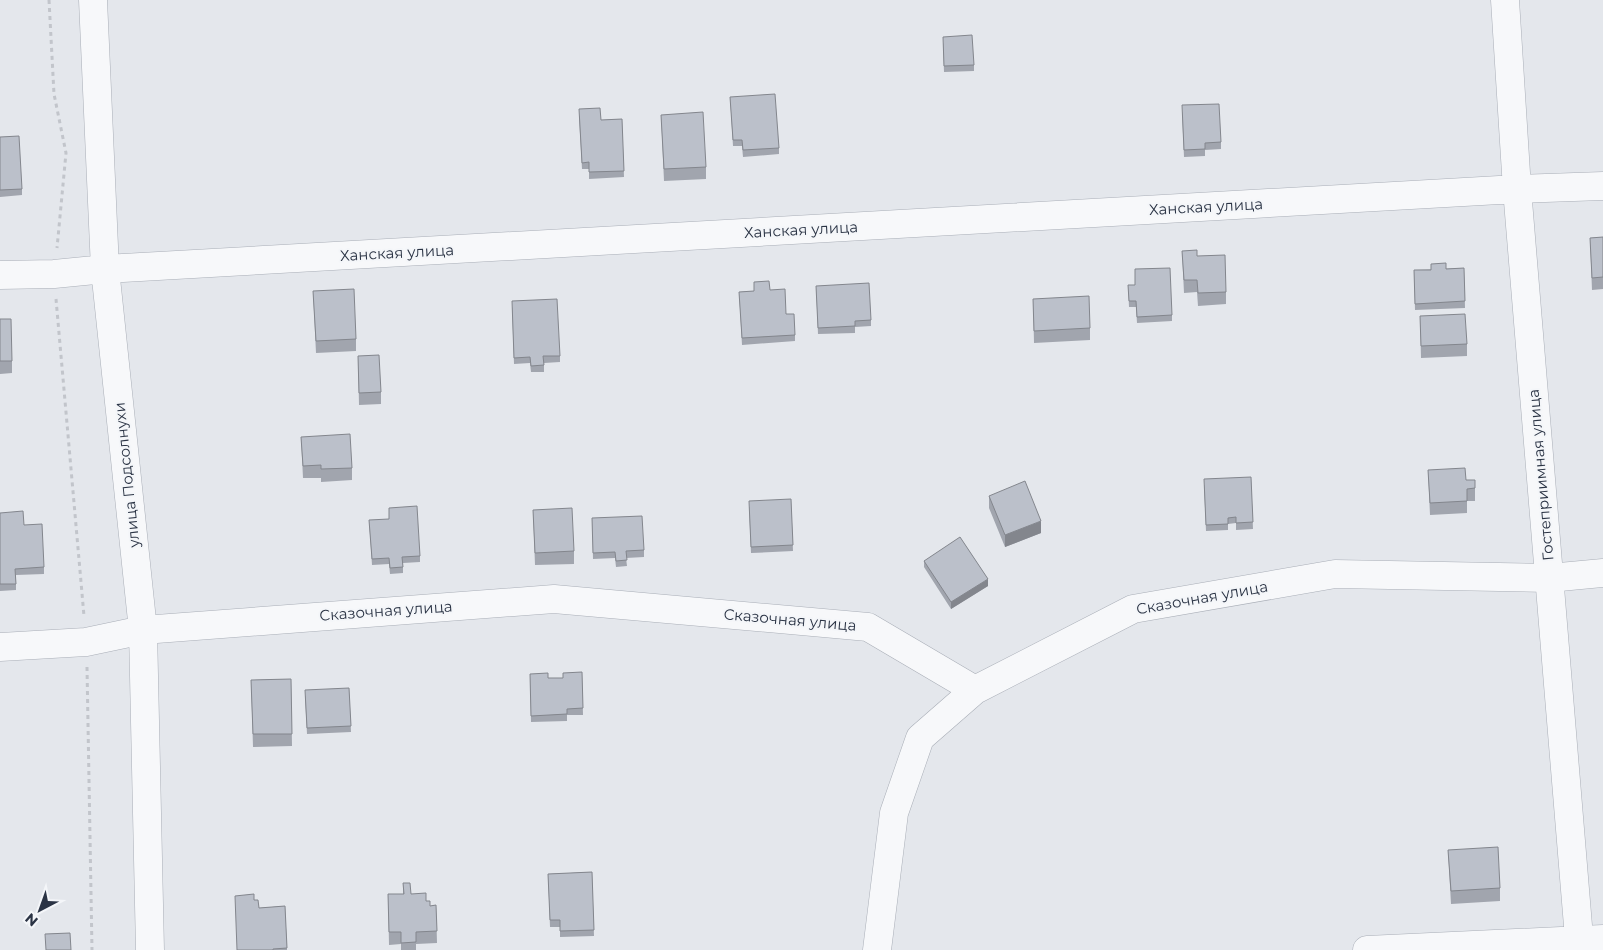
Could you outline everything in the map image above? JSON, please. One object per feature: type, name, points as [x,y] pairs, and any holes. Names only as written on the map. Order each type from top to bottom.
[{"type":"street","name":"улица Подсолнухи","points":[[93,0],[105,270],[143,630],[150,950]]},
{"type":"street","name":"Гостеприимная улица","points":[[1505,0],[1517,189],[1549,578],[1588,943]]},
{"type":"street","name":"Ханская улица","points":[[0,275],[54,274],[1517,189],[1603,186]]},
{"type":"street","name":"Сказочная улица","points":[[0,647],[86,642],[143,630],[554,598],[868,627],[975,690],[1133,609],[1335,574],[1549,578],[1603,573]]},
{"type":"street","points":[[877,950],[894,813],[920,738],[975,690]]},
{"type":"street","points":[[1367,950],[1588,943]]},
{"type":"path","points":[[49,0],[54,94],[66,153],[54,274],[86,642],[92,950]]},
{"type":"building","points":[[972,35],[974,65],[944,66],[943,37]]},
{"type":"building","points":[[775,94],[779,148],[743,150],[742,140],[733,140],[730,97]]},
{"type":"building","points":[[1219,104],[1221,142],[1205,143],[1205,149],[1184,150],[1182,105]]},
{"type":"building","points":[[600,108],[601,120],[622,119],[624,171],[589,172],[589,162],[582,163],[579,109]]},
{"type":"building","points":[[703,112],[706,167],[664,169],[661,115]]},
{"type":"building","points":[[19,136],[22,189],[0,190],[0,137]]},
{"type":"building","points":[[1603,237],[1603,277],[1592,278],[1590,238]]},
{"type":"building","points":[[1197,250],[1197,256],[1225,255],[1226,292],[1198,293],[1197,280],[1184,280],[1182,251]]},
{"type":"building","points":[[1446,263],[1446,269],[1464,268],[1465,301],[1415,304],[1414,270],[1431,270],[1431,264]]},
{"type":"building","points":[[1170,268],[1172,315],[1137,317],[1136,301],[1129,301],[1128,285],[1135,285],[1135,269]]},
{"type":"building","points":[[769,281],[770,290],[785,289],[786,314],[794,314],[795,335],[742,338],[739,292],[754,291],[754,282]]},
{"type":"building","points":[[869,283],[871,320],[855,321],[855,326],[818,328],[816,286]]},
{"type":"building","points":[[354,289],[356,339],[316,341],[313,291]]},
{"type":"building","points":[[1089,296],[1090,328],[1034,331],[1033,299]]},
{"type":"building","points":[[557,299],[560,356],[543,356],[544,365],[531,366],[530,357],[514,358],[512,301]]},
{"type":"building","points":[[1465,314],[1467,344],[1421,346],[1420,316]]},
{"type":"building","points":[[0,319],[11,319],[12,361],[0,361]]},
{"type":"building","points":[[379,355],[381,392],[359,393],[358,356]]},
{"type":"building","points":[[350,434],[352,468],[321,469],[321,465],[303,466],[301,437]]},
{"type":"building","points":[[1465,468],[1466,480],[1475,480],[1475,488],[1467,489],[1467,501],[1430,503],[1428,470]]},
{"type":"building","points":[[1251,477],[1253,522],[1236,523],[1236,517],[1228,518],[1228,524],[1206,525],[1204,479]]},
{"type":"building","points":[[1025,481],[1041,521],[1005,535],[989,496]]},
{"type":"building","points":[[791,499],[793,545],[751,547],[749,501]]},
{"type":"building","points":[[417,506],[420,556],[402,557],[403,567],[390,568],[389,558],[372,559],[369,520],[389,519],[389,508]]},
{"type":"building","points":[[572,508],[574,551],[535,553],[533,510]]},
{"type":"building","points":[[23,511],[24,525],[42,524],[44,567],[15,569],[16,584],[0,584],[0,513]]},
{"type":"building","points":[[642,516],[644,550],[626,551],[627,560],[616,561],[615,552],[593,553],[592,518]]},
{"type":"building","points":[[960,537],[988,579],[951,602],[924,561]]},
{"type":"building","points":[[582,672],[583,708],[567,709],[567,714],[531,716],[530,674],[548,673],[548,678],[563,678],[563,673]]},
{"type":"building","points":[[291,679],[292,734],[253,734],[251,680]]},
{"type":"building","points":[[349,688],[351,726],[307,728],[305,690]]},
{"type":"building","points":[[1498,847],[1500,888],[1451,891],[1448,850]]},
{"type":"building","points":[[592,872],[594,930],[560,931],[560,920],[550,920],[548,874]]},
{"type":"building","points":[[403,883],[410,883],[411,894],[426,893],[426,901],[430,901],[430,906],[436,905],[437,931],[416,932],[416,942],[401,943],[401,932],[389,932],[388,894],[404,894]]},
{"type":"building","points":[[254,894],[254,900],[258,900],[259,908],[285,906],[287,948],[237,950],[235,896]]},
{"type":"building","points":[[70,933],[71,950],[46,950],[45,934]]}]
